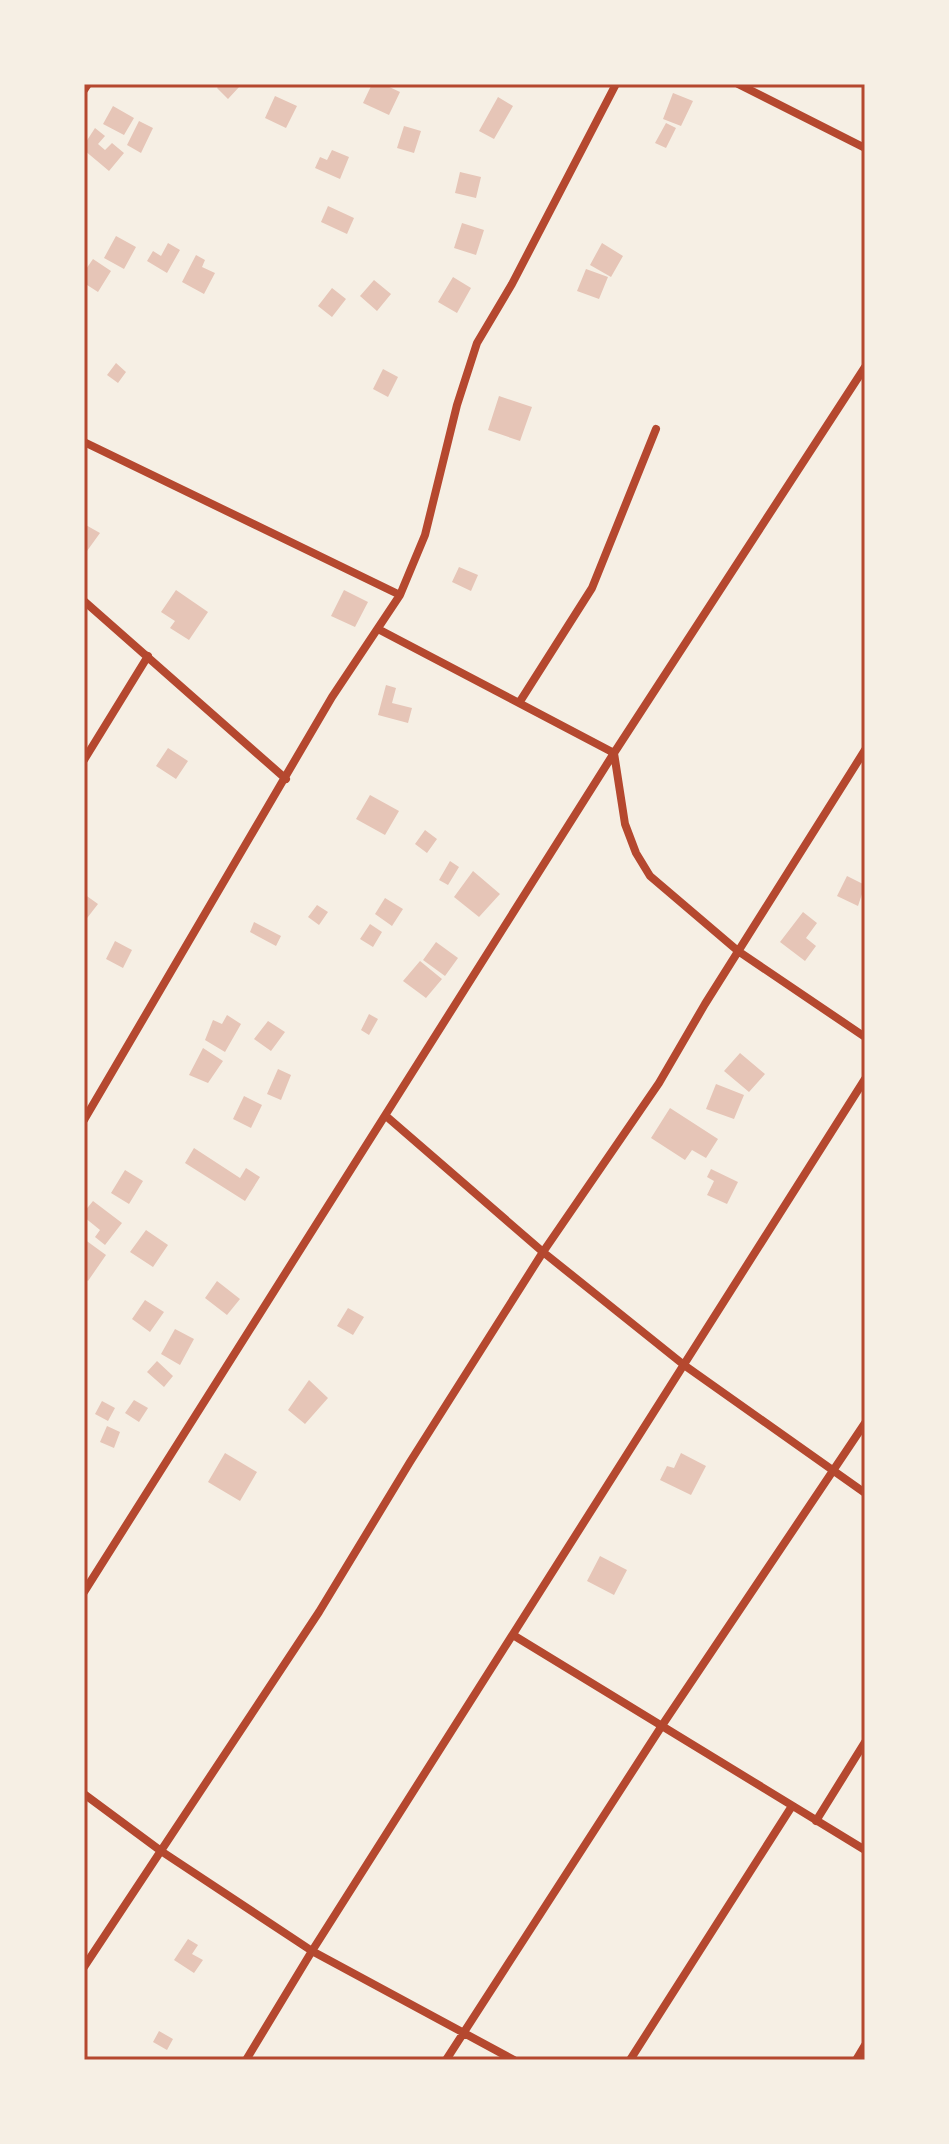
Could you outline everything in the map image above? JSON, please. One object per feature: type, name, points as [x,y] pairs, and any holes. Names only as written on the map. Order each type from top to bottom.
[{"type":"street","points":[[84,90],[88,84]]},
{"type":"street","points":[[84,1120],[332,697],[400,595],[425,535],[457,405],[477,343],[512,284],[616,84]]},
{"type":"street","points":[[738,84],[865,148]]},
{"type":"street","points":[[84,1592],[614,753],[865,367]]},
{"type":"street","points":[[519,703],[592,588],[656,429]]},
{"type":"street","points":[[84,442],[400,595]]},
{"type":"street","points":[[84,601],[286,779]]},
{"type":"street","points":[[378,629],[614,753]]},
{"type":"street","points":[[84,760],[148,656]]},
{"type":"street","points":[[84,1967],[319,1612],[543,1252],[659,1083],[865,750]]},
{"type":"street","points":[[614,753],[625,824],[636,853],[650,876],[738,951],[865,1037]]},
{"type":"street","points":[[246,2060],[312,1951],[864,1082]]},
{"type":"street","points":[[386,1116],[543,1252],[684,1365],[865,1493]]},
{"type":"street","points":[[446,2060],[663,1724],[865,1423]]},
{"type":"street","points":[[513,1635],[865,1850]]},
{"type":"street","points":[[816,1821],[865,1742]]},
{"type":"street","points":[[84,1794],[161,1851],[312,1951],[514,2060]]},
{"type":"street","points":[[630,2060],[792,1806]]},
{"type":"street","points":[[856,2060],[865,2045]]},
{"type":"building","points":[[220,84],[240,86],[228,99],[217,88]]},
{"type":"building","points":[[372,84],[383,84],[400,92],[389,115],[363,103]]},
{"type":"building","points":[[673,93],[693,101],[681,126],[663,119]]},
{"type":"building","points":[[275,96],[297,106],[286,128],[265,118]]},
{"type":"building","points":[[498,97],[513,106],[494,139],[479,131]]},
{"type":"building","points":[[113,106],[134,118],[124,135],[103,124]]},
{"type":"building","points":[[139,121],[153,128],[141,153],[127,145]]},
{"type":"building","points":[[666,123],[676,128],[666,148],[655,143]]},
{"type":"building","points":[[404,126],[421,131],[414,153],[397,148]]},
{"type":"building","points":[[95,128],[105,136],[98,144],[105,150],[112,143],[124,153],[109,171],[84,150]]},
{"type":"building","points":[[332,150],[349,157],[340,179],[315,168],[320,157],[327,160]]},
{"type":"building","points":[[460,172],[481,177],[476,198],[455,193]]},
{"type":"building","points":[[328,206],[354,218],[347,234],[321,222]]},
{"type":"building","points":[[462,223],[484,230],[476,255],[454,248]]},
{"type":"building","points":[[116,236],[136,247],[124,269],[104,258]]},
{"type":"building","points":[[168,243],[180,250],[167,273],[147,261],[153,251],[161,256]]},
{"type":"building","points":[[602,243],[623,256],[611,277],[590,265]]},
{"type":"building","points":[[196,255],[205,260],[202,267],[215,273],[204,294],[182,282]]},
{"type":"building","points":[[93,259],[111,271],[98,292],[84,283],[84,272]]},
{"type":"building","points":[[586,269],[608,277],[599,299],[577,291]]},
{"type":"building","points":[[453,277],[471,288],[457,313],[438,302]]},
{"type":"building","points":[[374,280],[391,294],[377,311],[360,296]]},
{"type":"building","points":[[332,288],[346,299],[332,317],[318,306]]},
{"type":"building","points":[[116,363],[126,372],[118,383],[107,375]]},
{"type":"building","points":[[383,369],[398,377],[388,397],[373,389]]},
{"type":"building","points":[[499,396],[532,407],[520,441],[488,430]]},
{"type":"building","points":[[84,524],[100,533],[87,551],[84,549]]},
{"type":"building","points":[[459,567],[478,575],[471,591],[452,582]]},
{"type":"building","points":[[176,590],[208,612],[189,640],[170,628],[175,621],[161,612]]},
{"type":"building","points":[[344,590],[368,602],[355,627],[331,616]]},
{"type":"building","points":[[386,685],[396,688],[392,703],[412,708],[408,723],[378,715]]},
{"type":"building","points":[[168,748],[188,761],[176,779],[156,766]]},
{"type":"building","points":[[370,795],[399,811],[385,835],[356,819]]},
{"type":"building","points":[[425,830],[437,839],[427,853],[415,844]]},
{"type":"building","points":[[450,861],[459,867],[448,885],[439,880]]},
{"type":"building","points":[[473,871],[500,894],[479,917],[454,897]]},
{"type":"building","points":[[847,876],[865,885],[858,906],[837,896]]},
{"type":"building","points":[[84,894],[98,904],[84,922]]},
{"type":"building","points":[[385,898],[403,909],[392,926],[375,914]]},
{"type":"building","points":[[317,905],[328,912],[319,925],[308,917]]},
{"type":"building","points":[[803,912],[817,923],[806,938],[816,946],[805,961],[780,942]]},
{"type":"building","points":[[254,922],[281,936],[276,946],[250,932]]},
{"type":"building","points":[[370,924],[382,932],[373,947],[360,939]]},
{"type":"building","points":[[115,941],[132,950],[123,968],[106,959]]},
{"type":"building","points":[[436,942],[458,958],[445,976],[423,960]]},
{"type":"building","points":[[420,961],[442,979],[426,998],[403,981]]},
{"type":"building","points":[[369,1014],[378,1019],[369,1035],[361,1030]]},
{"type":"building","points":[[227,1015],[241,1024],[225,1052],[205,1040],[213,1020],[222,1024]]},
{"type":"building","points":[[268,1021],[285,1032],[271,1051],[254,1039]]},
{"type":"building","points":[[203,1048],[223,1061],[208,1083],[189,1075]]},
{"type":"building","points":[[740,1053],[765,1074],[749,1092],[724,1071]]},
{"type":"building","points":[[278,1069],[291,1075],[281,1100],[267,1094]]},
{"type":"building","points":[[716,1084],[744,1095],[734,1119],[706,1109]]},
{"type":"building","points":[[244,1096],[262,1105],[251,1128],[233,1119]]},
{"type":"building","points":[[670,1108],[718,1139],[706,1158],[692,1150],[685,1160],[651,1138]]},
{"type":"building","points":[[194,1148],[240,1178],[246,1168],[260,1177],[245,1201],[185,1163]]},
{"type":"building","points":[[711,1169],[738,1182],[727,1204],[707,1195],[714,1181],[707,1177]]},
{"type":"building","points":[[125,1170],[143,1181],[129,1204],[111,1193]]},
{"type":"building","points":[[93,1201],[122,1223],[105,1245],[95,1237],[100,1230],[84,1217],[84,1212]]},
{"type":"building","points":[[146,1230],[168,1245],[153,1267],[130,1252]]},
{"type":"building","points":[[84,1239],[106,1255],[88,1281],[84,1278]]},
{"type":"building","points":[[217,1281],[240,1299],[227,1315],[205,1298]]},
{"type":"building","points":[[145,1300],[164,1312],[150,1332],[132,1319]]},
{"type":"building","points":[[348,1308],[364,1317],[353,1335],[337,1326]]},
{"type":"building","points":[[175,1329],[194,1339],[180,1365],[161,1354]]},
{"type":"building","points":[[157,1361],[173,1376],[164,1387],[147,1372]]},
{"type":"building","points":[[309,1380],[328,1398],[305,1424],[288,1410]]},
{"type":"building","points":[[134,1400],[148,1408],[139,1422],[125,1413]]},
{"type":"building","points":[[102,1401],[115,1408],[108,1421],[95,1414]]},
{"type":"building","points":[[107,1426],[120,1432],[114,1448],[100,1442]]},
{"type":"building","points":[[225,1453],[257,1472],[240,1501],[208,1482]]},
{"type":"building","points":[[681,1453],[706,1466],[691,1495],[660,1480],[667,1466],[674,1468]]},
{"type":"building","points":[[600,1556],[627,1570],[614,1595],[587,1581]]},
{"type":"building","points":[[188,1939],[198,1945],[192,1954],[203,1960],[194,1973],[174,1960]]},
{"type":"building","points":[[159,2031],[173,2039],[167,2050],[153,2042]]}]
